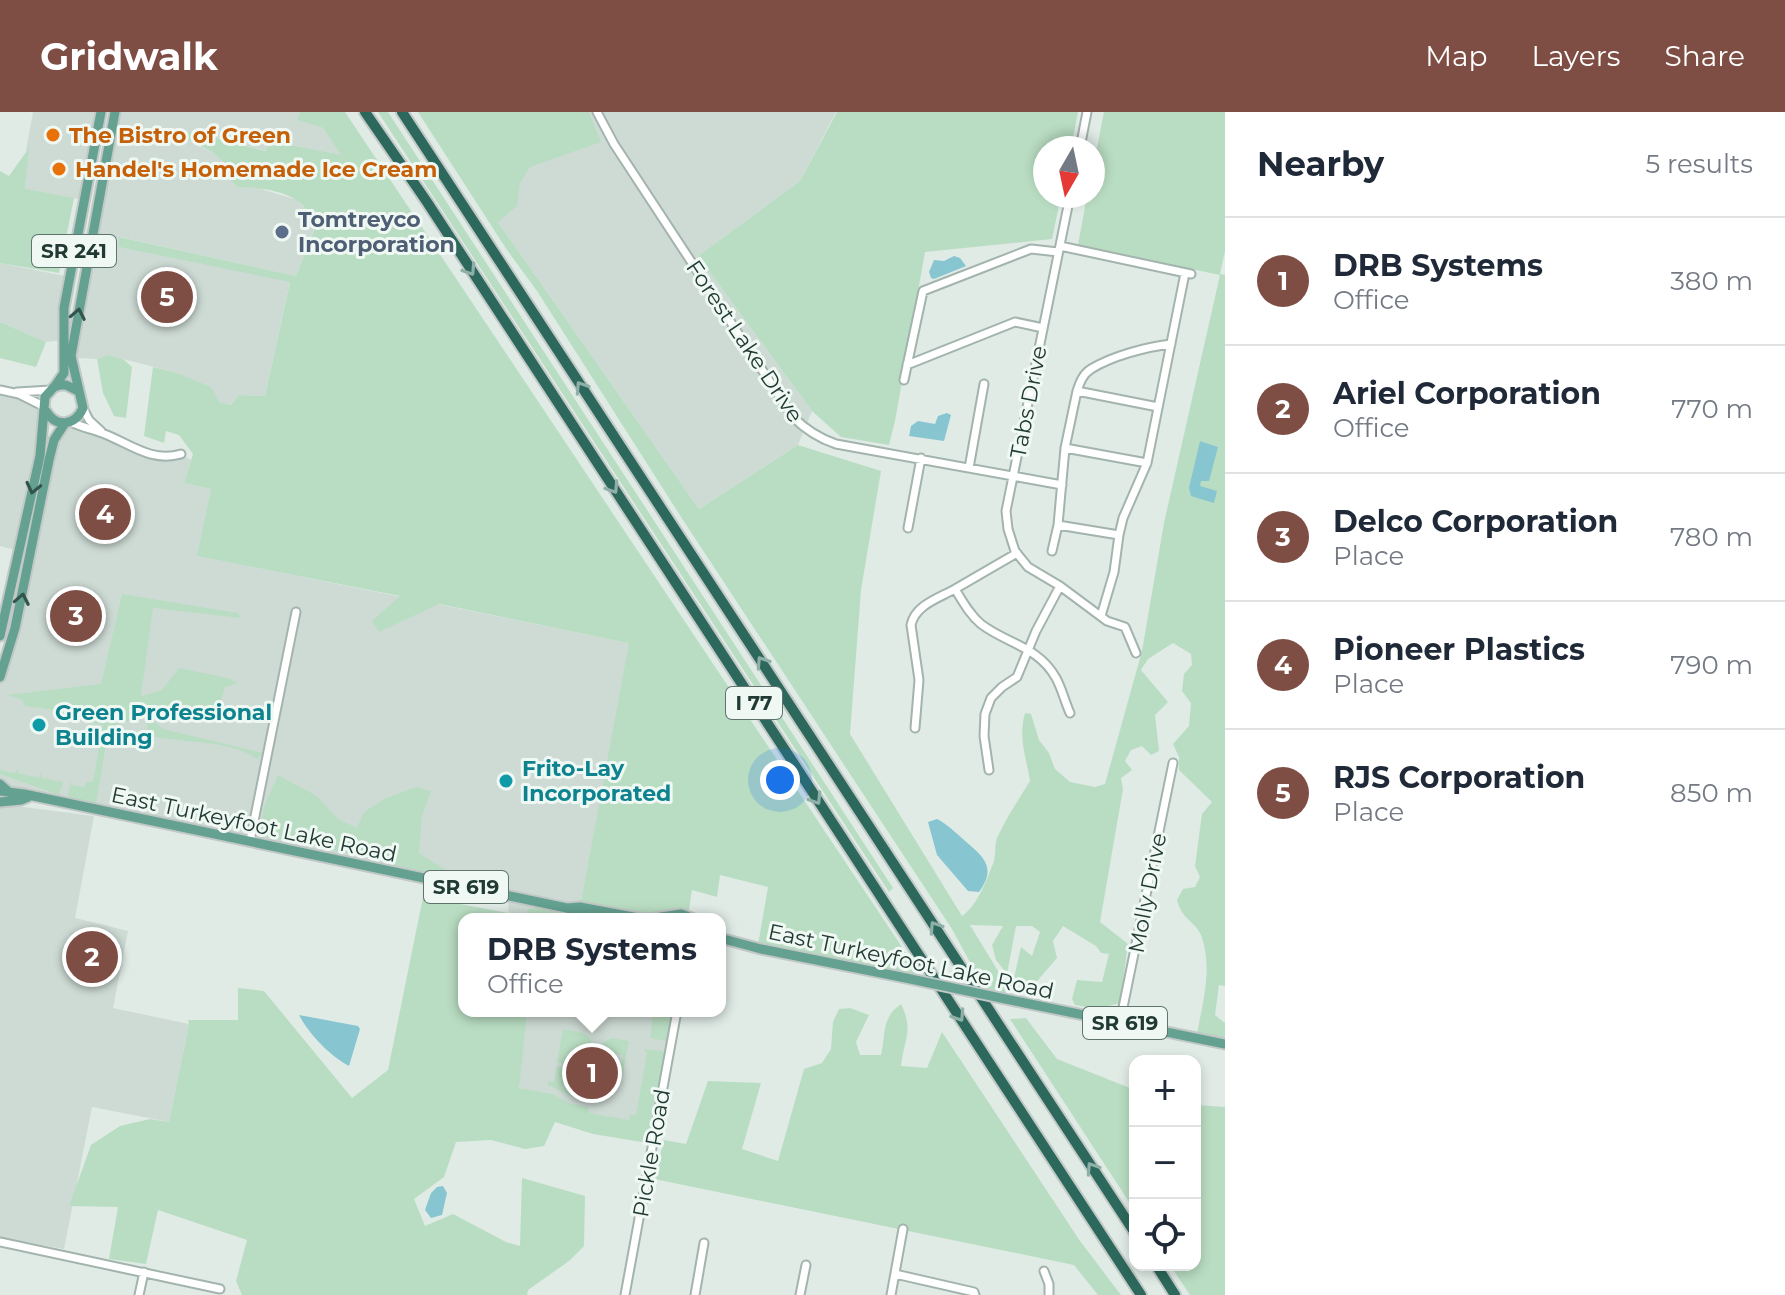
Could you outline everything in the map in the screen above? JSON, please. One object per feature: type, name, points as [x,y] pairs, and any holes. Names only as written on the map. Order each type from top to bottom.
[{"type":"highway","name":"I 77","points":[[365,112],[427,202],[1141,1295]]},
{"type":"highway","name":"I 77","points":[[402,112],[1129,1224]]},
{"type":"highway","points":[[1160,1271],[1175,1295]]},
{"type":"main road","name":"SR 241","points":[[0,636],[40,456],[45,397],[64,373],[64,308],[101,112]]},
{"type":"main road","points":[[0,677],[15,628],[54,440],[68,423],[77,419],[83,408],[71,356],[115,112]]},
{"type":"main road","points":[[52,389],[66,385],[78,391]]},
{"type":"main road","points":[[45,409],[53,420],[68,423]]},
{"type":"main road","points":[[0,784],[4,792]]},
{"type":"main road","name":"East Turkeyfoot Lake Road","points":[[4,792],[250,841],[567,908],[578,913]]},
{"type":"main road","name":"East Turkeyfoot Lake Road","points":[[0,802],[28,797]]},
{"type":"main road","name":"East Turkeyfoot Lake Road","points":[[567,908],[613,913]]},
{"type":"main road","name":"East Turkeyfoot Lake Road","points":[[726,942],[1225,1044]]},
{"type":"street","name":"Forest Lake Drive","points":[[597,112],[614,144],[793,417],[820,438],[836,444],[1062,485]]},
{"type":"street","points":[[1082,136],[1087,112]]},
{"type":"street","name":"Tabs Drive","points":[[1017,553],[1008,529],[1006,511],[1068,208]]},
{"type":"street","points":[[904,380],[923,291],[1031,249],[1059,249],[1188,274],[1147,463],[1123,518],[1114,572],[1101,616]]},
{"type":"street","points":[[907,365],[1015,322],[1043,328]]},
{"type":"street","points":[[1052,551],[1058,525],[1060,476],[1082,377],[1090,369],[1147,347],[1171,344]]},
{"type":"street","points":[[969,468],[984,384]]},
{"type":"street","points":[[0,390],[52,389]]},
{"type":"street","points":[[1077,391],[1158,407]]},
{"type":"street","points":[[11,392],[45,409]]},
{"type":"street","points":[[83,408],[89,420],[102,433]]},
{"type":"street","points":[[68,423],[102,433],[149,454],[169,457],[181,454]]},
{"type":"street","points":[[1065,448],[1147,463]]},
{"type":"street","points":[[908,528],[921,458]]},
{"type":"street","points":[[1058,525],[1119,535]]},
{"type":"street","points":[[915,728],[919,680],[911,625],[913,617],[918,609],[1017,553],[1028,567],[1101,616],[1128,629],[1136,653]]},
{"type":"street","points":[[989,770],[984,736],[985,714],[991,698],[1017,677],[1060,586]]},
{"type":"street","points":[[955,589],[973,617],[1029,649],[1056,678],[1070,713]]},
{"type":"street","points":[[250,841],[296,612]]},
{"type":"street","name":"Molly Drive","points":[[1120,1022],[1173,763]]},
{"type":"street","name":"Pickle Road","points":[[625,1295],[676,1017]]},
{"type":"street","points":[[891,1295],[903,1229]]},
{"type":"street","points":[[0,1242],[220,1289]]},
{"type":"street","points":[[695,1295],[704,1243]]},
{"type":"street","points":[[800,1295],[806,1265]]},
{"type":"street","points":[[1044,1271],[1049,1295]]},
{"type":"street","points":[[139,1295],[144,1272]]},
{"type":"street","points":[[895,1274],[974,1292],[975,1295]]},
{"type":"shaded area","points":[[33,112],[101,112],[84,200],[25,190],[26,150]]},
{"type":"shaded area","points":[[119,112],[300,112],[298,120],[323,128],[342,156],[269,141],[267,151],[192,132],[194,144],[214,153],[255,187],[297,200],[310,214],[315,227],[296,276],[120,237],[118,247],[290,281],[265,396],[239,395],[231,405],[219,402],[177,373],[108,355],[97,359],[78,358],[77,339]]},
{"type":"shaded area","points":[[421,112],[836,112],[800,181],[698,256],[812,411],[798,445],[699,509]]},
{"type":"shaded area","points":[[0,263],[70,277],[63,340],[46,342],[0,322]]},
{"type":"shaded area","points":[[0,390],[45,407],[19,551],[0,546]]},
{"type":"shaded area","points":[[71,422],[149,454],[181,454],[191,460],[184,483],[211,489],[198,556],[630,643],[581,901],[567,908],[28,797],[0,784],[0,677],[54,440]]},
{"type":"shaded area","points":[[0,804],[94,816],[75,918],[128,931],[113,1008],[189,1024],[169,1122],[92,1107],[64,1249],[0,1237]]},
{"type":"shaded area","points":[[508,901],[561,913],[509,913]]},
{"type":"shaded area","points":[[527,1017],[673,1017],[652,1132],[602,1118],[518,1087]]},
{"type":"green space","points":[[300,112],[345,112],[922,977],[758,945],[768,887],[720,875],[717,897],[692,890],[689,910],[632,913],[581,901],[629,643],[439,604],[379,632],[372,621],[400,596],[197,556],[211,489],[184,483],[193,454],[179,435],[166,431],[164,443],[144,436],[153,367],[211,387],[219,402],[231,405],[239,395],[265,396],[290,282],[118,247],[119,237],[296,276],[315,228],[305,209],[283,194],[238,187],[224,174],[225,163],[214,153],[185,138],[187,133],[192,132],[266,151],[269,141],[341,155],[323,128],[297,120]]},
{"type":"green space","points":[[378,112],[388,112],[893,888],[889,892]]},
{"type":"green space","points":[[418,112],[589,112],[601,142],[530,167],[520,183],[517,206],[498,222],[699,509],[798,445],[881,471],[861,590],[850,734],[962,916],[981,891],[994,861],[998,836],[1030,781],[1022,739],[1025,713],[1031,714],[1039,740],[1049,753],[1055,769],[1070,782],[1095,787],[1105,784],[1142,651],[1164,523],[1220,275],[1078,245],[1085,208],[1105,208],[1105,136],[1099,136],[1104,112],[1225,112],[1225,251],[1220,274],[1225,275],[1225,986],[1219,985],[1215,1015],[1225,1023],[1225,1039],[1197,1034],[1206,984],[1205,947],[1201,935],[1182,912],[1177,900],[1183,889],[1195,887],[1200,877],[1195,866],[1202,814],[1212,802],[1179,770],[1179,757],[1173,744],[1189,726],[1191,703],[1182,691],[1184,674],[1192,665],[1191,654],[1173,643],[1148,659],[1141,670],[1168,702],[1155,715],[1159,751],[1151,755],[1142,746],[1131,750],[1125,761],[1132,770],[1121,778],[1123,789],[1100,922],[1128,944],[1120,1003],[1096,1009],[1075,1005],[1072,999],[1077,980],[1102,982],[1109,954],[1101,953],[1096,946],[1063,926],[1053,941],[1057,958],[1032,987],[1022,987],[1014,978],[1021,947],[1032,956],[1040,932],[1032,926],[1016,926],[1007,974],[996,960],[992,945],[1003,926],[970,925],[1012,994],[984,988],[952,929],[683,520],[537,291]]},
{"type":"green space","points":[[837,112],[1078,112],[1073,136],[1033,136],[1033,208],[1058,208],[1052,239],[925,252],[889,445],[841,437],[812,411],[698,256],[800,181]]},
{"type":"green space","points":[[29,148],[25,189],[74,198],[59,273],[0,263],[0,171],[9,176]]},
{"type":"green space","points":[[0,322],[46,342],[36,367],[0,358]]},
{"type":"green space","points":[[108,355],[123,359],[132,367],[126,418],[114,416],[103,393],[97,359]]},
{"type":"green space","points":[[122,594],[238,613],[241,618],[153,608],[141,696],[162,690],[179,668],[238,683],[225,687],[217,713],[202,707],[179,714],[153,708],[151,719],[163,729],[263,753],[257,759],[218,744],[148,735],[146,716],[109,727],[96,804],[70,799],[71,779],[71,785],[84,787],[86,782],[93,782],[103,725],[92,723],[88,738],[90,720],[77,713],[25,706],[22,700],[7,695],[101,684]]},
{"type":"green space","points":[[18,768],[18,773],[39,778],[41,773],[42,778],[63,782],[59,795],[0,774],[0,770],[15,773]]},
{"type":"green space","points":[[278,775],[317,796],[338,819],[357,828],[364,812],[384,799],[416,787],[431,791],[422,816],[419,853],[457,877],[449,878],[321,847],[259,836],[264,807]]},
{"type":"green space","points":[[423,897],[508,913],[458,913],[458,1017],[527,1017],[519,1088],[552,1094],[570,1104],[588,1107],[589,1113],[629,1120],[630,1115],[636,1115],[647,1053],[643,1049],[665,1054],[648,1143],[593,1134],[555,1122],[544,1146],[525,1149],[491,1140],[456,1142],[444,1177],[414,1199],[425,1226],[453,1214],[506,1242],[520,1246],[522,1178],[585,1196],[584,1246],[569,1261],[528,1290],[527,1295],[242,1295],[236,1281],[247,1240],[158,1210],[146,1264],[109,1259],[118,1207],[69,1206],[91,1145],[120,1126],[150,1119],[169,1122],[188,1020],[238,1020],[238,988],[264,991],[352,1098],[388,1070]]},
{"type":"green space","points":[[539,908],[558,913],[526,913],[529,909]]},
{"type":"green space","points":[[901,1004],[908,1028],[901,1066],[927,1068],[942,1032],[1080,1241],[1121,1295],[1098,1295],[1074,1265],[654,1179],[664,1140],[686,1144],[708,1081],[761,1083],[742,1149],[778,1161],[804,1069],[822,1063],[831,1049],[833,1022],[839,1009],[850,1008],[869,1015],[856,1042],[860,1055],[881,1055],[887,1020]]},
{"type":"green space","points":[[653,1017],[672,1017],[666,1041],[650,1038]]},
{"type":"green space","points":[[1026,1018],[1057,1059],[1129,1088],[1129,1202],[1010,1019]]},
{"type":"green space","points":[[563,1029],[588,1036],[592,1045],[590,1061],[570,1057],[568,1065],[557,1062]]},
{"type":"green space","points":[[611,1038],[629,1041],[622,1076],[619,1075],[623,1055],[601,1051],[603,1043]]},
{"type":"green space","points":[[557,1066],[563,1067],[566,1072],[563,1087],[575,1090],[573,1097],[548,1085],[548,1081],[554,1082]]},
{"type":"green space","points":[[1201,1105],[1225,1107],[1225,1295],[1190,1295],[1174,1271],[1201,1271]]},
{"type":"water","points":[[954,256],[966,266],[931,278],[929,272],[934,260],[944,261]]},
{"type":"water","points":[[951,415],[944,441],[909,436],[911,426],[918,421],[935,424],[938,416]]},
{"type":"water","points":[[1200,441],[1218,447],[1209,481],[1201,481],[1200,486],[1217,491],[1214,503],[1191,496],[1189,488]]},
{"type":"water","points":[[937,819],[970,845],[985,862],[987,875],[979,892],[968,891],[937,855],[928,822]]},
{"type":"water","points":[[299,1015],[358,1026],[360,1029],[349,1066],[321,1044]]},
{"type":"water","points":[[443,1186],[447,1193],[442,1215],[431,1218],[425,1210],[431,1193]]},
{"type":"place","name":"The Bistro of Green","points":[[53,135]]},
{"type":"place","name":"Handel's Homemade Ice Cream","points":[[59,169]]},
{"type":"place","name":"Tomtreyco Incorporation","points":[[282,232]]},
{"type":"place","name":"RJS Corporation","points":[[167,297]]},
{"type":"place","name":"Pioneer Plastics","points":[[105,514]]},
{"type":"place","name":"Delco Corporation","points":[[76,616]]},
{"type":"place","name":"Green Professional Building","points":[[39,725]]},
{"type":"place","name":"Frito-Lay Incorporated","points":[[506,781]]},
{"type":"place","name":"Ariel Corporation","points":[[92,957]]},
{"type":"place","name":"DRB Systems","points":[[592,1073]]}]
